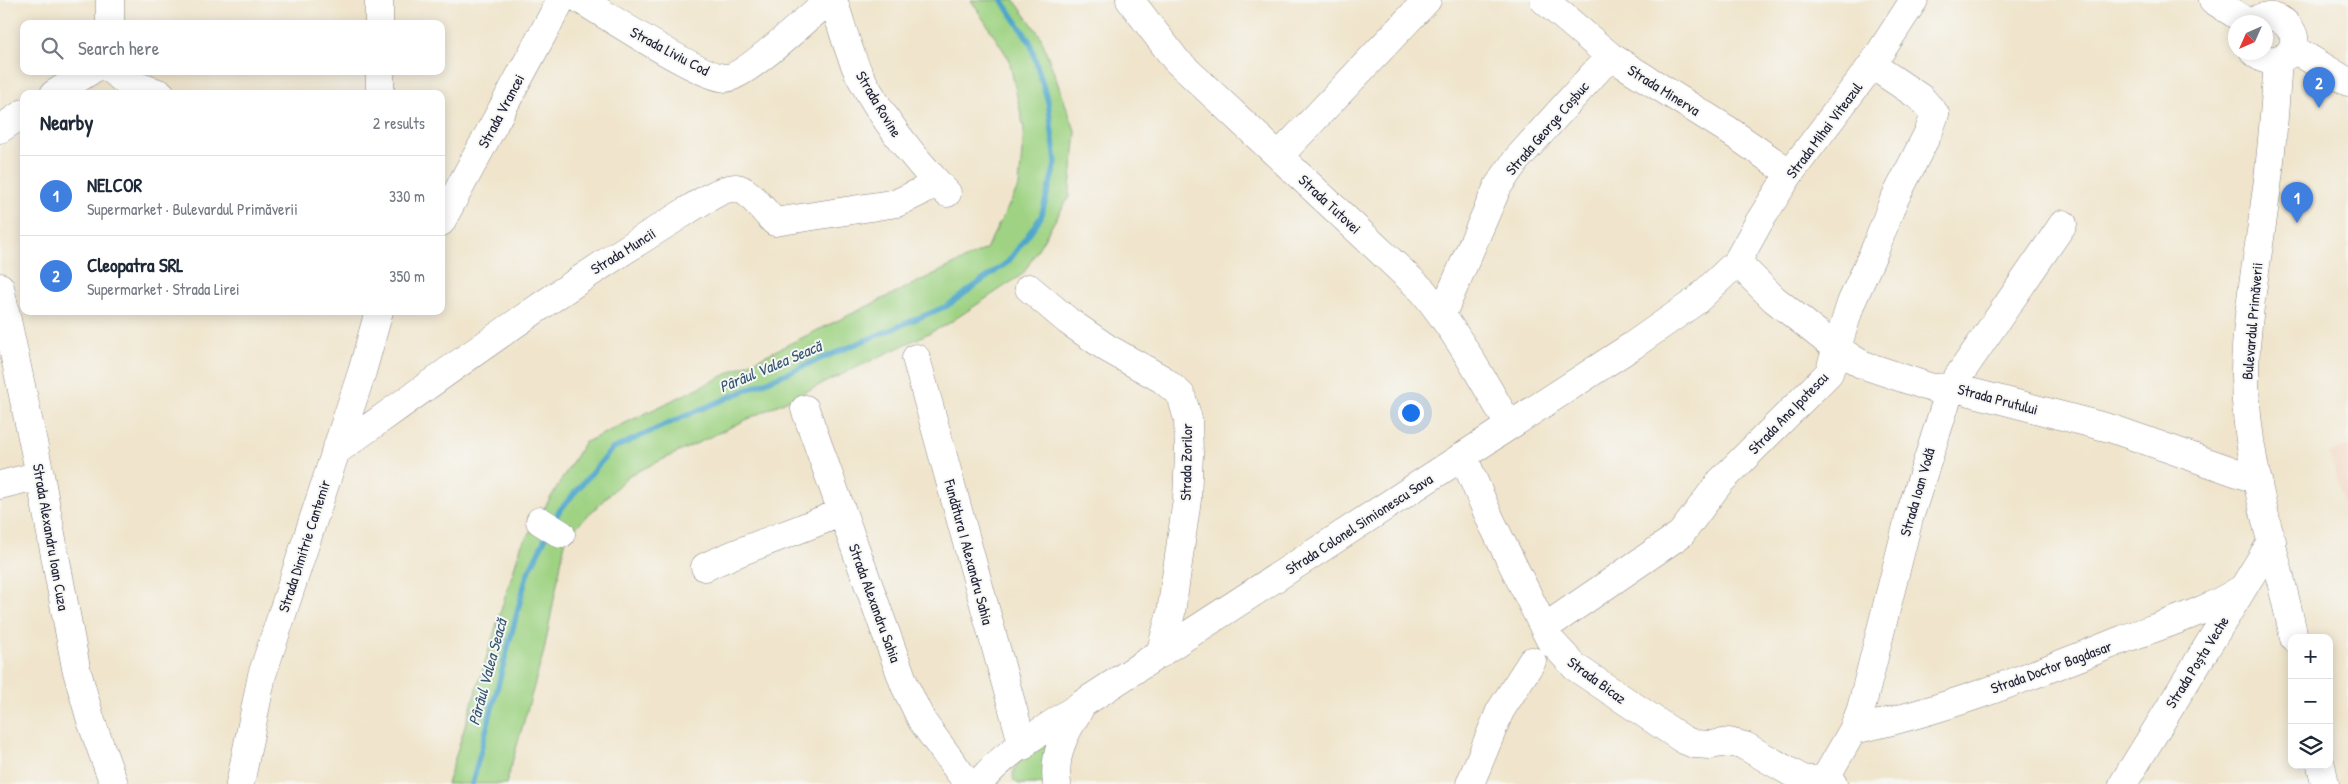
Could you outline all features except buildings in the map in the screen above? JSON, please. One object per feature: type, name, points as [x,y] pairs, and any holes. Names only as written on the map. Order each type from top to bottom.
[{"type":"street","points":[[110,0],[110,20]]},
{"type":"street","points":[[379,0],[379,20]]},
{"type":"street","name":"Strada Vrancei","points":[[445,215],[561,0]]},
{"type":"street","name":"Strada Liviu Cod","points":[[582,0],[681,59],[711,74],[726,78],[745,70],[829,0]]},
{"type":"street","name":"Strada Rovine","points":[[833,0],[860,75],[887,120],[913,156],[941,187]]},
{"type":"street","name":"Strada Tutovei","points":[[1130,0],[1176,60],[1423,291],[1442,314],[1509,425]]},
{"type":"street","points":[[1279,156],[1427,0]]},
{"type":"street","name":"Strada Minerva","points":[[1544,0],[1610,56],[1790,173]]},
{"type":"street","name":"Strada Mihai Viteazul","points":[[1738,262],[1759,222],[1790,173],[1872,65],[1914,0]]},
{"type":"street","points":[[2213,0],[2236,15]]},
{"type":"street","name":"Bulevardul Primăverii","points":[[2271,12],[2284,17],[2293,27],[2295,34],[2275,53],[2266,200],[2251,305],[2245,370],[2247,418],[2258,480],[2293,634]]},
{"type":"street","points":[[2275,53],[2348,82]]},
{"type":"street","name":"Strada George Coșbuc","points":[[1442,314],[1498,186],[1517,159],[1610,56]]},
{"type":"street","name":"Strada Ana Ipotescu","points":[[1544,628],[1680,534],[1720,482],[1828,373],[1851,303],[1876,247],[1893,202],[1929,131],[1935,114],[1921,98],[1872,65]]},
{"type":"street","points":[[60,90],[84,75]]},
{"type":"street","points":[[118,75],[126,82],[149,90]]},
{"type":"street","points":[[380,75],[380,90]]},
{"type":"street","points":[[0,129],[20,116]]},
{"type":"street","name":"Strada Muncii","points":[[335,452],[589,272],[711,197],[735,187],[748,191],[762,210],[775,222],[897,203],[922,191],[941,187]]},
{"type":"street","name":"Strada Ioan Vodă","points":[[1826,782],[1853,730],[1861,709],[1908,518],[1950,387],[2063,224]]},
{"type":"street","name":"Strada Prutului","points":[[1738,262],[1774,299],[1836,348],[1861,364],[1932,388],[1950,387],[2113,429],[2258,480]]},
{"type":"street","name":"Strada Colonel Simionescu Sava","points":[[979,784],[990,770],[1082,704],[1632,346],[1688,306],[1717,283],[1738,262]]},
{"type":"street","name":"Strada Alexandru Ioan Cuza","points":[[0,287],[40,475],[76,668],[91,721],[114,784]]},
{"type":"street","name":"Strada Zorilor","points":[[1029,288],[1068,321],[1107,348],[1162,379],[1181,395],[1188,419],[1187,499],[1170,613],[1160,654]]},
{"type":"street","name":"Strada Dimitrie Cantemir","points":[[240,784],[262,674],[379,315]]},
{"type":"street","name":"Fundătura I Alexandru Sahia","points":[[916,358],[1023,746]]},
{"type":"street","name":"Strada Alexandru Sahia","points":[[805,409],[905,686],[922,721],[968,784]]},
{"type":"street","name":"Strada Bicaz","points":[[1463,456],[1491,521],[1550,640],[1575,667],[1684,740],[1694,744],[1710,745],[1729,742],[1744,746],[1804,780],[1826,782]]},
{"type":"street","points":[[0,485],[40,475]]},
{"type":"street","points":[[705,567],[758,543],[790,535],[842,512]]},
{"type":"street","name":"Strada Poșta Veche","points":[[2123,784],[2272,541]]},
{"type":"street","name":"Strada Doctor Bagdasar","points":[[1853,730],[1904,718],[2048,669],[2215,606],[2243,588]]},
{"type":"street","points":[[1470,784],[1500,711],[1532,661]]},
{"type":"street","points":[[1056,784],[1055,766],[1058,747],[1082,704]]},
{"type":"street","points":[[2322,769],[2325,784]]},
{"type":"shaded area","points":[[2348,447],[2348,505],[2345,506],[2329,453]]},
{"type":"green space","points":[[971,0],[1014,0],[1040,35],[1076,133],[1069,197],[1023,274],[946,325],[628,476],[566,537],[544,651],[506,784],[447,784],[521,546],[584,443],[986,249],[1019,186],[1024,129],[1009,59]]},
{"type":"green space","points":[[1047,740],[1048,784],[1019,784],[1014,781],[1013,774],[1019,762]]},
{"type":"waterway","name":"Pârâul Valea Seacă","points":[[554,520],[560,510],[612,449],[694,412],[947,306],[1008,262],[1041,217],[1056,162],[1048,102],[1030,42],[1002,0]]},
{"type":"waterway","name":"Pârâul Valea Seacă","points":[[472,784],[527,575],[548,533]]},
{"type":"place","name":"Cleopatra SRL","points":[[2319,108]]},
{"type":"place","name":"NELCOR","points":[[2297,223]]}]
